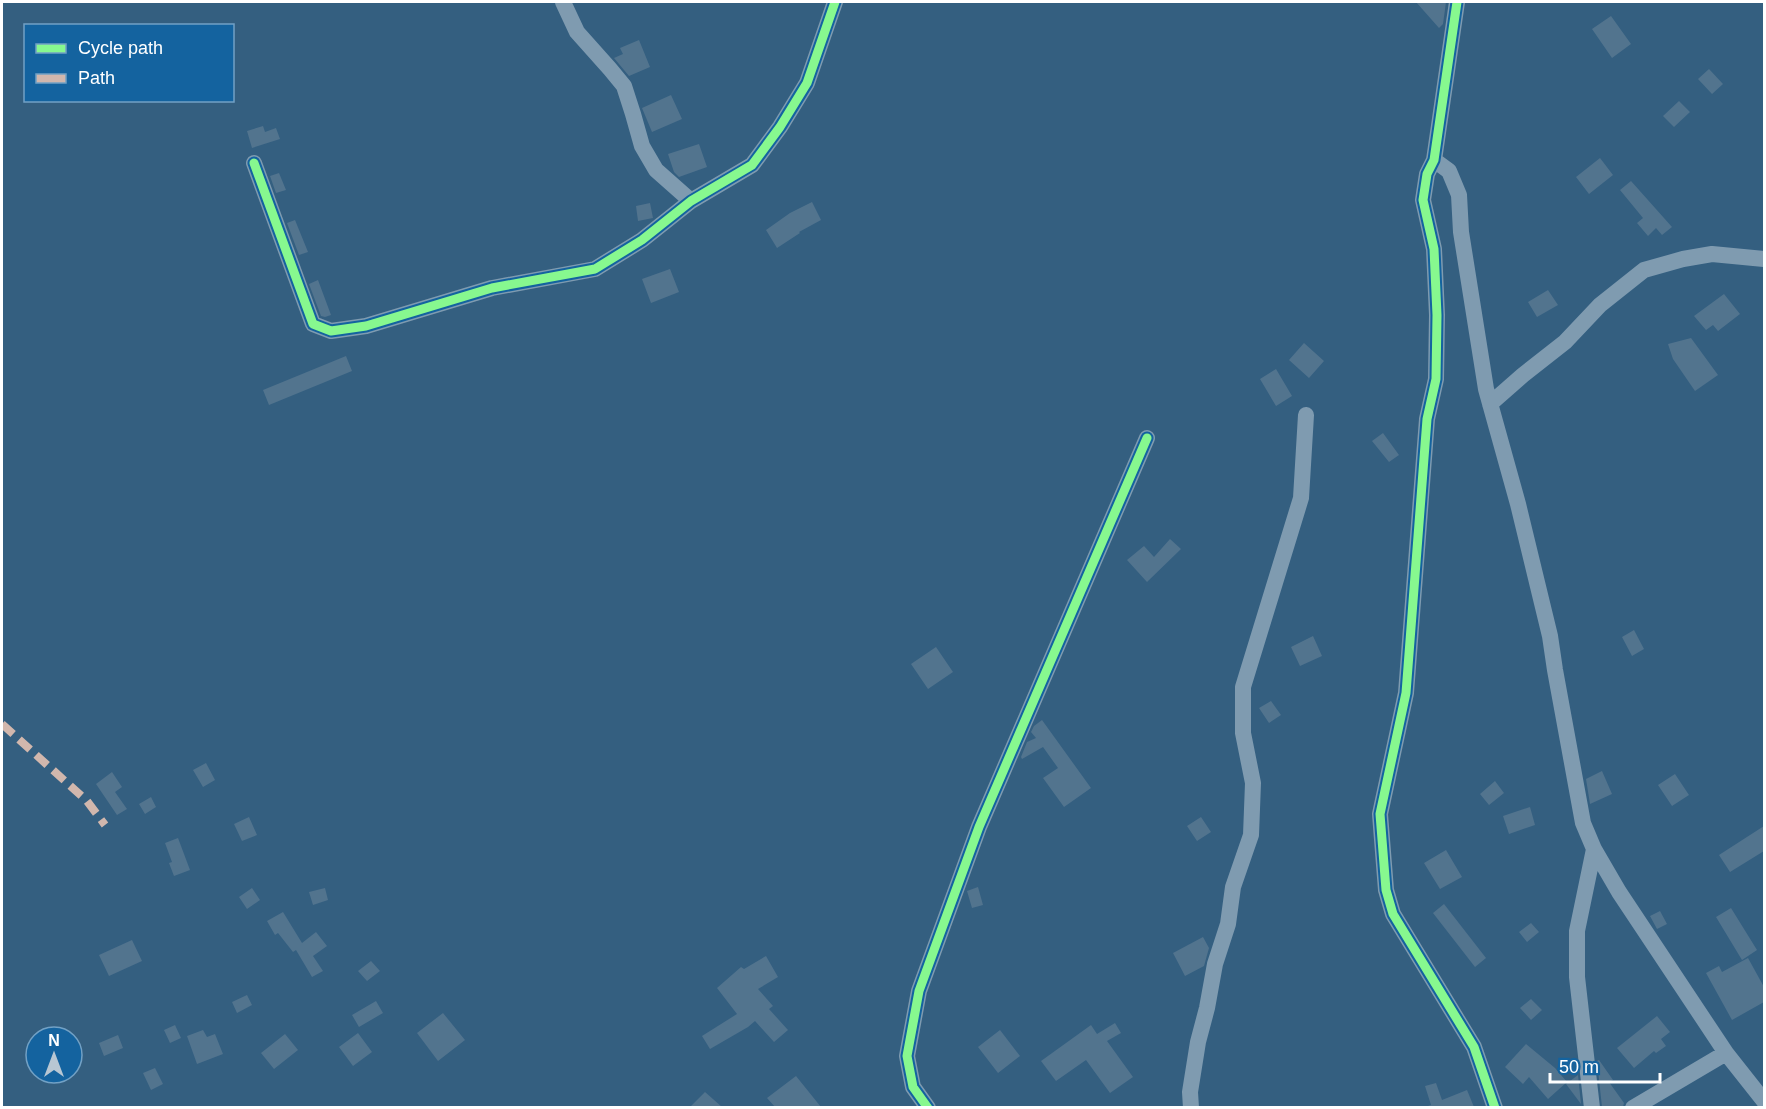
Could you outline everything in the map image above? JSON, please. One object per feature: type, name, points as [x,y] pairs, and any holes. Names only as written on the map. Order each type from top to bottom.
[{"type":"street","points":[[564,2],[577,32],[624,86],[642,146],[656,170],[691,201]]},
{"type":"street","points":[[254,163],[313,324],[331,331],[366,326],[492,288],[595,269],[642,240],[691,201],[752,165],[780,127],[807,83],[835,2]]},
{"type":"street","points":[[1457,2],[1434,160],[1427,174],[1422,200],[1434,249],[1437,315],[1436,379],[1427,419],[1406,693],[1380,814],[1386,890],[1393,914],[1474,1047],[1496,1107]]},
{"type":"street","points":[[1434,160],[1449,171],[1459,195],[1463,243],[1486,389],[1518,504],[1550,636],[1583,824],[1594,849],[1619,892],[1726,1053],[1764,1101]]},
{"type":"street","points":[[1490,404],[1565,342],[1600,305],[1644,270],[1712,254],[1764,259]]},
{"type":"street","points":[[1191,1107],[1190,1092],[1193,1072],[1215,964],[1228,924],[1233,887],[1251,835],[1253,783],[1243,734],[1243,687],[1301,498],[1306,415]]},
{"type":"street","points":[[928,1107],[913,1087],[907,1056],[919,991],[979,827],[1147,438]]},
{"type":"street","points":[[1592,1107],[1577,976],[1577,931],[1594,849]]},
{"type":"street","points":[[1633,1107],[1726,1053]]},
{"type":"building","points":[[1416,2],[1446,2],[1443,24],[1439,28]]},
{"type":"building","points":[[1611,16],[1631,44],[1612,58],[1592,29]]},
{"type":"building","points":[[639,40],[650,67],[629,76],[614,58],[623,54],[620,48]]},
{"type":"building","points":[[1709,69],[1723,84],[1712,94],[1698,79]]},
{"type":"building","points":[[671,95],[682,119],[652,132],[642,108]]},
{"type":"building","points":[[1679,101],[1690,112],[1674,127],[1663,116]]},
{"type":"building","points":[[263,126],[265,132],[276,128],[280,139],[252,148],[247,131]]},
{"type":"building","points":[[699,144],[707,167],[679,177],[674,172],[668,154]]},
{"type":"building","points":[[1600,158],[1613,175],[1589,194],[1576,177]]},
{"type":"building","points":[[279,173],[286,190],[276,193],[270,176]]},
{"type":"building","points":[[1631,181],[1672,227],[1662,235],[1656,228],[1648,236],[1637,223],[1643,218],[1620,190]]},
{"type":"building","points":[[812,202],[821,220],[777,248],[766,230],[790,213]]},
{"type":"building","points":[[650,203],[653,218],[638,221],[636,206]]},
{"type":"building","points":[[295,220],[308,252],[299,255],[287,223]]},
{"type":"building","points":[[670,269],[679,292],[651,303],[642,279]]},
{"type":"building","points":[[318,280],[331,315],[325,317],[321,316],[309,284]]},
{"type":"building","points":[[1548,290],[1558,305],[1537,317],[1528,302]]},
{"type":"building","points":[[1724,294],[1740,314],[1718,331],[1713,325],[1706,330],[1694,316]]},
{"type":"building","points":[[1691,338],[1718,375],[1695,391],[1673,359],[1668,344]]},
{"type":"building","points":[[1304,343],[1324,361],[1309,378],[1289,360]]},
{"type":"building","points":[[346,356],[352,371],[269,405],[263,390]]},
{"type":"building","points":[[1276,369],[1292,396],[1276,406],[1260,379]]},
{"type":"building","points":[[1383,433],[1399,455],[1389,462],[1372,441]]},
{"type":"building","points":[[1170,539],[1181,549],[1147,582],[1127,560],[1144,546],[1154,557]]},
{"type":"building","points":[[1634,630],[1644,649],[1632,656],[1622,637]]},
{"type":"building","points":[[1313,636],[1322,656],[1300,666],[1291,647]]},
{"type":"building","points":[[936,647],[953,672],[928,689],[911,664]]},
{"type":"building","points":[[1271,701],[1281,715],[1269,723],[1259,708]]},
{"type":"building","points":[[1042,720],[1091,788],[1064,807],[1043,778],[1058,768],[1043,747],[1022,759],[1021,757],[1027,742],[1036,738],[1031,732],[1034,726]]},
{"type":"building","points":[[206,763],[215,780],[203,787],[193,770]]},
{"type":"building","points":[[1602,771],[1612,794],[1590,804],[1586,779]]},
{"type":"building","points":[[112,772],[122,787],[115,792],[127,809],[117,815],[96,784]]},
{"type":"building","points":[[1675,774],[1689,795],[1672,806],[1658,785]]},
{"type":"building","points":[[1495,781],[1504,793],[1489,805],[1480,794]]},
{"type":"building","points":[[151,797],[156,807],[145,814],[139,804]]},
{"type":"building","points":[[1530,807],[1535,825],[1509,834],[1503,816]]},
{"type":"building","points":[[249,817],[257,835],[242,841],[234,824]]},
{"type":"building","points":[[1201,817],[1211,832],[1197,841],[1187,826]]},
{"type":"building","points":[[1764,826],[1764,851],[1730,872],[1719,855]]},
{"type":"building","points":[[178,838],[190,870],[174,876],[165,843]]},
{"type":"building","points":[[1446,850],[1462,877],[1440,889],[1424,863]]},
{"type":"building","points":[[978,887],[983,905],[972,908],[967,891]]},
{"type":"building","points":[[252,888],[260,900],[247,909],[239,897]]},
{"type":"building","points":[[325,888],[328,900],[313,905],[309,892]]},
{"type":"building","points":[[1444,904],[1486,958],[1475,967],[1433,913]]},
{"type":"building","points":[[1731,908],[1757,950],[1742,960],[1716,917]]},
{"type":"building","points":[[1660,911],[1667,924],[1657,929],[1650,916]]},
{"type":"building","points":[[283,912],[302,943],[316,932],[327,946],[313,956],[323,971],[312,977],[296,950],[293,952],[278,933],[275,935],[267,921]]},
{"type":"building","points":[[1531,923],[1539,932],[1527,942],[1519,932]]},
{"type":"building","points":[[1203,937],[1209,948],[1204,966],[1185,976],[1173,953]]},
{"type":"building","points":[[132,940],[142,961],[109,976],[99,955]]},
{"type":"building","points":[[766,956],[778,977],[758,989],[773,1006],[769,1009],[788,1030],[774,1042],[755,1021],[710,1049],[702,1036],[737,1014],[717,988],[741,967],[744,969]]},
{"type":"building","points":[[1748,958],[1764,987],[1764,1002],[1732,1020],[1706,973],[1719,966],[1722,972]]},
{"type":"building","points":[[371,961],[380,971],[367,981],[358,971]]},
{"type":"building","points":[[247,995],[252,1005],[237,1013],[232,1002]]},
{"type":"building","points":[[1531,999],[1542,1010],[1531,1020],[1520,1008]]},
{"type":"building","points":[[376,1001],[383,1013],[359,1027],[352,1015]]},
{"type":"building","points":[[443,1013],[465,1040],[438,1061],[417,1033]]},
{"type":"building","points":[[1657,1016],[1670,1032],[1661,1039],[1666,1046],[1656,1053],[1654,1051],[1634,1068],[1617,1048]]},
{"type":"building","points":[[1115,1023],[1121,1033],[1107,1041],[1133,1077],[1110,1093],[1086,1060],[1056,1081],[1041,1061],[1091,1025],[1097,1034]]},
{"type":"building","points":[[175,1025],[181,1038],[170,1043],[164,1030]]},
{"type":"building","points":[[203,1030],[207,1037],[215,1034],[223,1054],[197,1064],[187,1036]]},
{"type":"building","points":[[1000,1030],[1020,1056],[998,1073],[978,1047]]},
{"type":"building","points":[[358,1033],[372,1052],[353,1066],[339,1047]]},
{"type":"building","points":[[285,1034],[298,1050],[274,1069],[261,1053]]},
{"type":"building","points":[[118,1035],[123,1048],[104,1056],[99,1043]]},
{"type":"building","points":[[1526,1044],[1555,1068],[1567,1082],[1548,1099],[1529,1077],[1523,1084],[1505,1067]]},
{"type":"building","points":[[1599,1060],[1613,1080],[1609,1082],[1624,1103],[1623,1107],[1602,1107],[1597,1061]]},
{"type":"building","points":[[155,1068],[163,1084],[151,1090],[143,1073]]},
{"type":"building","points":[[1578,1075],[1581,1104],[1566,1084]]},
{"type":"building","points":[[796,1076],[821,1107],[775,1107],[767,1098]]},
{"type":"building","points":[[1436,1083],[1442,1100],[1467,1090],[1474,1107],[1425,1107],[1431,1105],[1425,1086]]},
{"type":"building","points":[[705,1092],[722,1107],[690,1107]]},
{"type":"marked path","points":[[2,724],[87,801],[105,825]]},
{"type":"cycle path","points":[[254,163],[313,324],[331,331],[366,326],[492,288],[595,269],[642,240],[691,201],[752,165],[780,127],[807,83],[835,2]]},
{"type":"cycle path","points":[[1457,2],[1434,160],[1427,174],[1423,200],[1434,249],[1437,315],[1436,379],[1427,419],[1406,693],[1380,814],[1386,890],[1393,914],[1474,1047],[1495,1108]]},
{"type":"cycle path","points":[[928,1108],[913,1087],[907,1056],[919,991],[979,827],[1147,438]]}]
